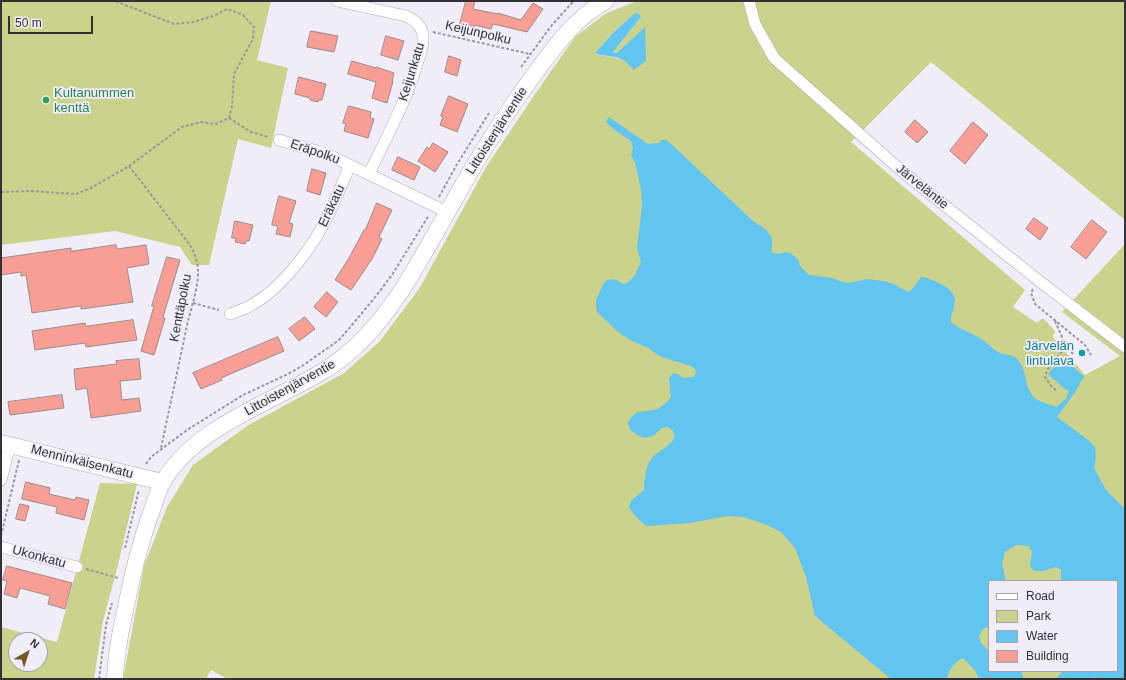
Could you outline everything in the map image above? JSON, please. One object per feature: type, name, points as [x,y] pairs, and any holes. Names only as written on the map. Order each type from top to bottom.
[{"type":"street","name":"Keijunkatu","points":[[337,1],[406,16],[416,22],[422,31],[423,36],[422,48],[408,92],[368,174]]},
{"type":"street","name":"Littoistenjärventie","points":[[114,679],[121,628],[137,557],[162,482],[182,457],[211,434],[243,414],[324,371],[352,350],[379,322],[400,294],[475,163],[526,85],[569,30],[583,17],[606,1]]},
{"type":"street","name":"Järveläntie","points":[[749,1],[756,24],[774,58],[904,174],[1038,280],[1125,346]]},
{"type":"street","name":"Eräpolku","points":[[279,140],[317,151],[350,165]]},
{"type":"street","points":[[350,165],[447,212]]},
{"type":"street","name":"Eräkatu","points":[[230,314],[243,310],[264,297],[285,277],[304,254],[329,215],[350,165]]},
{"type":"street","points":[[1,480],[11,445]]},
{"type":"street","name":"Menninkäisenkatu","points":[[11,445],[162,482]]},
{"type":"street","name":"Ukonkatu","points":[[1,547],[77,567]]},
{"type":"path","points":[[115,1],[174,24],[193,22],[227,9],[243,15],[254,27],[253,39],[234,74],[232,106],[229,118]]},
{"type":"path","name":"Keijunpolku","points":[[422,31],[530,54]]},
{"type":"path","points":[[229,118],[251,132],[279,140]]},
{"type":"path","points":[[1,192],[32,191],[76,194],[89,189],[128,166],[182,127],[201,122],[216,124],[229,118]]},
{"type":"path","name":"Kenttäpolku","points":[[128,166],[190,245],[197,261],[198,270],[193,303],[161,449]]},
{"type":"path","points":[[1038,280],[1031,293],[1035,304],[1085,345],[1091,355]]},
{"type":"path","points":[[193,303],[230,314]]},
{"type":"path","points":[[1055,320],[1066,346],[1074,355]]},
{"type":"path","points":[[1056,390],[1051,386],[1045,377],[1047,370],[1066,346]]},
{"type":"path","points":[[1,538],[11,445]]},
{"type":"path","points":[[77,567],[118,578]]},
{"type":"green space","points":[[1,1],[271,1],[257,60],[288,68],[271,148],[238,139],[209,265],[192,265],[180,247],[115,231],[1,245]]},
{"type":"green space","points":[[637,1],[1125,1],[1125,220],[931,62],[851,142],[1025,290],[1013,307],[1037,323],[1043,318],[1055,331],[1053,337],[1085,375],[1120,356],[1062,312],[1125,244],[1125,679],[227,679],[211,670],[206,679],[123,679],[144,566],[167,507],[193,465],[247,426],[344,373],[380,341],[419,289],[486,167],[575,37],[605,14]],"holes":[[[635,13],[639,14],[641,17],[613,52],[617,53],[624,61],[595,53],[614,32]]]},
{"type":"green space","points":[[100,483],[137,484],[103,621],[94,679],[1,679],[1,627],[20,632],[8,632],[8,672],[48,672],[48,640],[57,642]]},
{"type":"water","points":[[635,13],[639,14],[641,17],[613,52],[617,53],[645,27],[646,61],[634,70],[621,59],[595,53],[614,32]]},
{"type":"water","points":[[609,117],[648,144],[659,143],[662,140],[666,140],[670,143],[753,221],[767,231],[771,237],[773,253],[790,253],[798,259],[800,266],[809,275],[832,278],[848,283],[868,279],[883,281],[894,284],[908,292],[921,277],[930,279],[946,287],[952,292],[955,298],[951,322],[981,339],[998,352],[1016,358],[1020,362],[1030,391],[1036,399],[1056,407],[1066,399],[1069,391],[1048,374],[1060,360],[1067,362],[1084,376],[1076,391],[1057,417],[1087,439],[1095,447],[1096,457],[1094,468],[1106,490],[1125,509],[1125,679],[1097,679],[1095,677],[1092,679],[1056,679],[1062,672],[1118,672],[1118,580],[1061,580],[1061,570],[1056,567],[1044,571],[1034,571],[1030,566],[1032,552],[1029,546],[1016,545],[1005,552],[1002,564],[1006,580],[988,580],[988,627],[984,628],[979,636],[981,643],[988,650],[988,672],[1021,672],[1024,679],[979,679],[975,670],[963,658],[952,667],[947,679],[891,679],[815,616],[806,577],[795,548],[781,532],[767,525],[744,517],[728,516],[690,523],[646,526],[634,515],[629,507],[631,501],[644,490],[649,462],[673,440],[674,435],[673,431],[668,427],[662,428],[653,436],[643,438],[631,431],[628,423],[633,415],[661,407],[671,397],[669,378],[673,373],[684,378],[693,377],[696,374],[695,369],[691,366],[661,357],[648,348],[630,340],[618,332],[597,312],[596,300],[605,281],[614,280],[623,284],[626,283],[632,279],[641,262],[637,248],[642,206],[641,189],[635,163],[631,155],[633,149],[631,141],[613,129],[606,122]]},
{"type":"building","points":[[466,1],[475,1],[473,9],[498,13],[521,20],[533,3],[543,9],[527,32],[493,24],[491,29],[474,25],[474,27],[460,24]]},
{"type":"building","points":[[311,31],[338,36],[334,52],[307,47]]},
{"type":"building","points":[[386,36],[404,41],[398,60],[381,55]]},
{"type":"building","points":[[449,56],[461,60],[457,76],[445,72]]},
{"type":"building","points":[[352,61],[394,73],[387,103],[372,98],[376,82],[348,74]]},
{"type":"building","points":[[299,77],[326,84],[322,100],[319,100],[318,102],[295,94]]},
{"type":"building","points":[[449,96],[468,104],[457,132],[440,125],[443,117],[441,116]]},
{"type":"building","points":[[349,106],[371,112],[370,118],[374,119],[368,138],[344,131],[346,124],[343,123]]},
{"type":"building","points":[[915,120],[928,132],[917,143],[905,132]]},
{"type":"building","points":[[973,122],[988,135],[965,164],[950,151]]},
{"type":"building","points":[[433,143],[448,152],[435,172],[418,161],[427,147],[429,149]]},
{"type":"building","points":[[398,157],[420,167],[414,180],[392,170]]},
{"type":"building","points":[[312,169],[326,173],[320,195],[307,191]]},
{"type":"building","points":[[279,196],[296,201],[289,223],[293,224],[290,237],[276,234],[278,226],[272,225]]},
{"type":"building","points":[[377,203],[392,210],[379,237],[382,239],[372,259],[351,290],[335,280],[365,230]]},
{"type":"building","points":[[1034,218],[1048,228],[1040,240],[1026,229]]},
{"type":"building","points":[[1092,220],[1107,232],[1086,259],[1071,247]]},
{"type":"building","points":[[235,221],[253,225],[249,241],[246,241],[245,244],[235,242],[236,238],[232,238]]},
{"type":"building","points":[[116,245],[117,249],[146,245],[149,264],[127,268],[133,302],[81,309],[81,306],[32,313],[26,275],[21,276],[21,272],[1,275],[1,258],[71,248],[71,251]]},
{"type":"building","points":[[167,257],[180,260],[163,317],[165,318],[154,355],[141,351],[154,306],[152,306]]},
{"type":"building","points":[[327,292],[338,302],[326,317],[314,307]]},
{"type":"building","points":[[305,317],[315,329],[299,341],[289,329]]},
{"type":"building","points":[[133,320],[137,340],[86,347],[85,343],[35,350],[32,331],[85,323],[86,326]]},
{"type":"building","points":[[278,337],[284,351],[221,378],[222,380],[201,389],[193,373]]},
{"type":"building","points":[[139,359],[141,379],[120,381],[122,400],[139,398],[141,411],[91,418],[87,388],[76,390],[74,369],[117,364],[116,361]]},
{"type":"building","points":[[62,395],[64,408],[10,415],[8,402]]},
{"type":"building","points":[[26,482],[50,488],[49,494],[75,500],[76,497],[89,500],[84,520],[56,513],[57,507],[22,499]]},
{"type":"building","points":[[20,504],[29,506],[25,521],[16,519]]},
{"type":"building","points":[[7,566],[72,583],[65,609],[48,604],[50,596],[20,588],[17,598],[4,594],[7,581],[3,580]]},
{"type":"place","name":"Kultanummen kenttä","points":[[46,100]]},
{"type":"place","name":"Järvelän lintulava","points":[[1082,353]]}]
